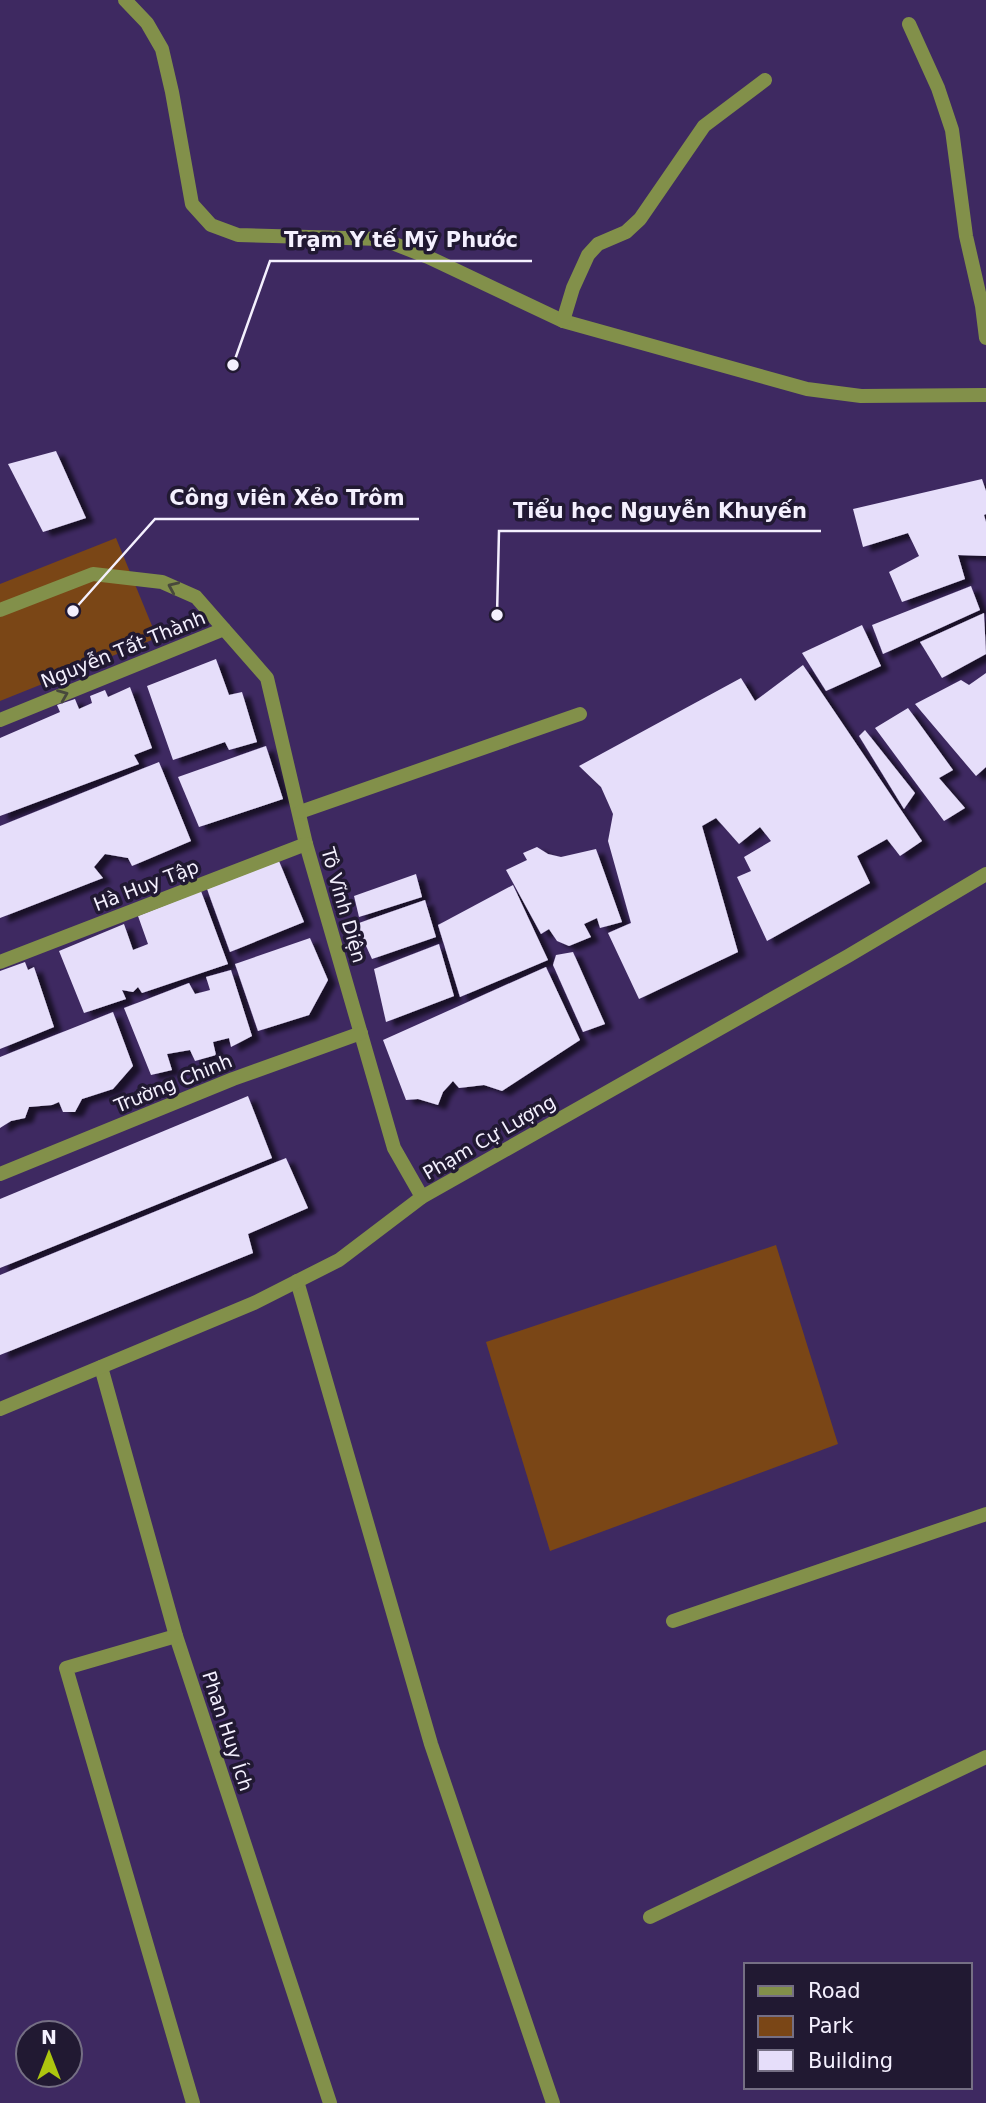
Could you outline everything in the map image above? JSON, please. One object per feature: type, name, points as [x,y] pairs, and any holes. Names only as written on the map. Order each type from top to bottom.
[{"type":"street","points":[[125,0],[147,23],[162,49],[192,204],[211,225],[238,235],[382,239],[428,257],[563,321],[807,389],[861,396],[986,395]]},
{"type":"street","points":[[909,24],[938,88],[952,130],[966,236],[982,306],[986,338]]},
{"type":"street","points":[[563,321],[573,288],[588,255],[598,244],[626,232],[640,219],[704,126],[765,79]]},
{"type":"street","name":"Nguyễn Tất Thành","points":[[0,610],[93,573],[162,582],[196,597],[224,629],[0,720]]},
{"type":"street","name":"Tô Vĩnh Diện","points":[[224,629],[267,678],[306,844],[394,1148],[422,1197]]},
{"type":"street","points":[[300,812],[580,714]]},
{"type":"street","name":"Hà Huy Tập","points":[[0,962],[306,844]]},
{"type":"street","name":"Phạm Cự Lượng","points":[[0,1409],[254,1303],[339,1260],[422,1197],[836,963],[986,874]]},
{"type":"street","name":"Trường Chinh","points":[[0,1174],[233,1079],[361,1032]]},
{"type":"street","points":[[297,1281],[431,1744],[553,2103]]},
{"type":"street","name":"Phan Huy Ích","points":[[101,1367],[176,1636],[330,2103]]},
{"type":"street","points":[[673,1621],[986,1514]]},
{"type":"street","points":[[176,1636],[66,1668],[194,2103]]},
{"type":"street","points":[[650,1917],[986,1757]]},
{"type":"green space","points":[[116,538],[157,638],[0,701],[0,584]]},
{"type":"green space","points":[[776,1245],[838,1444],[550,1551],[486,1342]]},
{"type":"building","points":[[56,451],[86,518],[43,532],[8,464]]},
{"type":"building","points":[[982,479],[986,491],[986,556],[958,555],[965,579],[902,602],[889,572],[919,556],[908,533],[863,547],[853,509]]},
{"type":"building","points":[[971,586],[980,610],[883,654],[872,625]]},
{"type":"building","points":[[984,613],[986,654],[942,678],[920,642]]},
{"type":"building","points":[[862,625],[881,666],[826,691],[802,653]]},
{"type":"building","points":[[216,659],[229,695],[242,692],[257,742],[229,750],[225,742],[173,760],[147,686]]},
{"type":"building","points":[[803,665],[922,841],[900,856],[887,839],[857,856],[870,883],[767,941],[737,877],[751,871],[744,857],[771,841],[760,827],[739,844],[716,818],[702,826],[738,952],[639,999],[608,933],[631,923],[608,841],[613,814],[601,787],[579,766],[741,678],[755,701]]},
{"type":"building","points":[[986,673],[986,767],[976,776],[915,704],[961,680],[969,685]]},
{"type":"building","points":[[130,687],[152,748],[134,755],[139,764],[0,816],[0,738],[60,712],[57,705],[75,699],[79,709],[92,703],[90,696],[105,690],[108,697]]},
{"type":"building","points":[[908,708],[953,770],[939,778],[965,808],[944,821],[875,728]]},
{"type":"building","points":[[865,730],[915,793],[904,809],[859,736]]},
{"type":"building","points":[[266,746],[283,799],[199,827],[178,777]]},
{"type":"building","points":[[159,762],[191,841],[132,866],[128,858],[105,854],[94,867],[103,878],[0,918],[0,826]]},
{"type":"building","points":[[537,847],[548,854],[561,857],[596,849],[622,922],[600,928],[597,918],[584,924],[591,937],[569,946],[557,941],[549,929],[541,934],[506,870],[527,860],[523,853]]},
{"type":"building","points":[[279,861],[304,922],[230,952],[207,889]]},
{"type":"building","points":[[416,874],[422,897],[359,917],[354,896]]},
{"type":"building","points":[[513,885],[548,960],[460,997],[438,925]]},
{"type":"building","points":[[201,891],[228,964],[142,993],[138,987],[133,992],[122,990],[126,999],[84,1013],[59,951],[124,924],[133,950],[148,944],[138,916]]},
{"type":"building","points":[[425,900],[436,937],[372,959],[356,924]]},
{"type":"building","points":[[310,938],[328,980],[309,1015],[258,1031],[235,964]]},
{"type":"building","points":[[439,944],[454,996],[386,1022],[374,969]]},
{"type":"building","points":[[573,952],[605,1024],[583,1032],[553,965],[556,955]]},
{"type":"building","points":[[25,962],[28,970],[34,967],[54,1027],[0,1049],[0,971]]},
{"type":"building","points":[[546,967],[580,1040],[502,1091],[484,1085],[459,1088],[453,1081],[443,1092],[438,1105],[418,1099],[406,1100],[383,1040]]},
{"type":"building","points":[[231,970],[252,1036],[231,1047],[229,1038],[213,1042],[216,1055],[195,1061],[190,1050],[167,1054],[172,1070],[151,1075],[124,1008],[189,983],[195,994],[210,990],[206,977]]},
{"type":"building","points":[[113,1012],[133,1066],[113,1089],[82,1099],[75,1112],[63,1112],[59,1102],[29,1107],[25,1118],[11,1121],[0,1128],[0,1057]]},
{"type":"building","points":[[248,1096],[272,1158],[0,1268],[0,1199]]},
{"type":"building","points":[[286,1158],[308,1208],[248,1234],[253,1253],[0,1355],[0,1275]]},
{"type":"place","name":"Trạm Y tế Mỹ Phước","points":[[233,365]]},
{"type":"place","name":"Công viên Xẻo Trôm","points":[[73,611]]},
{"type":"place","name":"Tiểu học Nguyễn Khuyến","points":[[497,615]]}]
